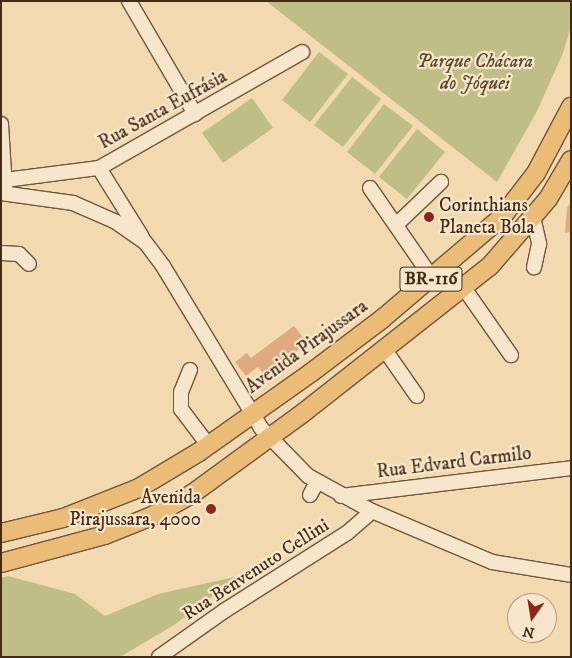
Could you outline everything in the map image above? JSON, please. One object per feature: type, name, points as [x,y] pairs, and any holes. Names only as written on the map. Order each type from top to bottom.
[{"type":"main road","name":"Avenida Pirajussara","points":[[1,534],[26,530],[100,505],[139,488],[209,446],[346,347],[483,236],[536,173],[571,107]]},
{"type":"main road","name":"BR-116","points":[[1,563],[66,548],[152,516],[192,494],[385,350],[459,293],[490,266],[533,217],[571,160]]},
{"type":"main road","points":[[459,293],[444,296],[437,288],[438,284],[463,263],[483,236]]},
{"type":"street","points":[[129,1],[195,114]]},
{"type":"street","name":"Rua Santa Eufrásia","points":[[4,189],[99,168],[302,52]]},
{"type":"street","points":[[1,124],[4,189],[73,203],[116,222],[145,242]]},
{"type":"street","points":[[99,168],[216,351],[252,414],[269,438],[291,462],[317,482],[341,496],[492,562],[571,575]]},
{"type":"street","points":[[397,224],[441,182]]},
{"type":"street","points":[[370,188],[397,224],[432,278]]},
{"type":"street","points":[[533,217],[539,244],[534,267]]},
{"type":"street","points":[[1,253],[19,254],[29,264]]},
{"type":"street","points":[[459,293],[511,355]]},
{"type":"street","points":[[385,350],[417,396]]},
{"type":"street","points":[[190,370],[180,392],[181,409],[209,446]]},
{"type":"street","name":"Rua Edvard Carmilo","points":[[341,496],[571,468]]},
{"type":"street","points":[[310,495],[317,482]]},
{"type":"street","name":"Rua Benvenuto Cellini","points":[[159,657],[224,611],[347,533],[372,511]]},
{"type":"green space","name":"Parque Chácara do Jóquei","points":[[266,1],[571,1],[571,26],[563,53],[537,111],[497,182]]},
{"type":"green space","points":[[319,52],[348,74],[310,122],[282,100]]},
{"type":"green space","points":[[352,77],[381,99],[343,147],[314,125]]},
{"type":"green space","points":[[252,98],[273,128],[223,163],[202,133]]},
{"type":"green space","points":[[384,104],[413,126],[375,174],[347,152]]},
{"type":"green space","points":[[417,129],[445,152],[407,199],[379,177]]},
{"type":"green space","points":[[8,576],[75,594],[105,616],[158,594],[239,576],[174,625],[120,657],[1,657],[1,578]]},
{"type":"building","points":[[571,202],[571,232],[565,233],[567,208]]},
{"type":"building","points":[[294,326],[304,339],[303,346],[265,376],[258,367],[246,376],[235,362],[247,353],[251,358]]},
{"type":"place","name":"Corinthians Planeta Bola","points":[[429,217]]},
{"type":"place","name":"Avenida Pirajussara, 4000","points":[[211,509]]}]
